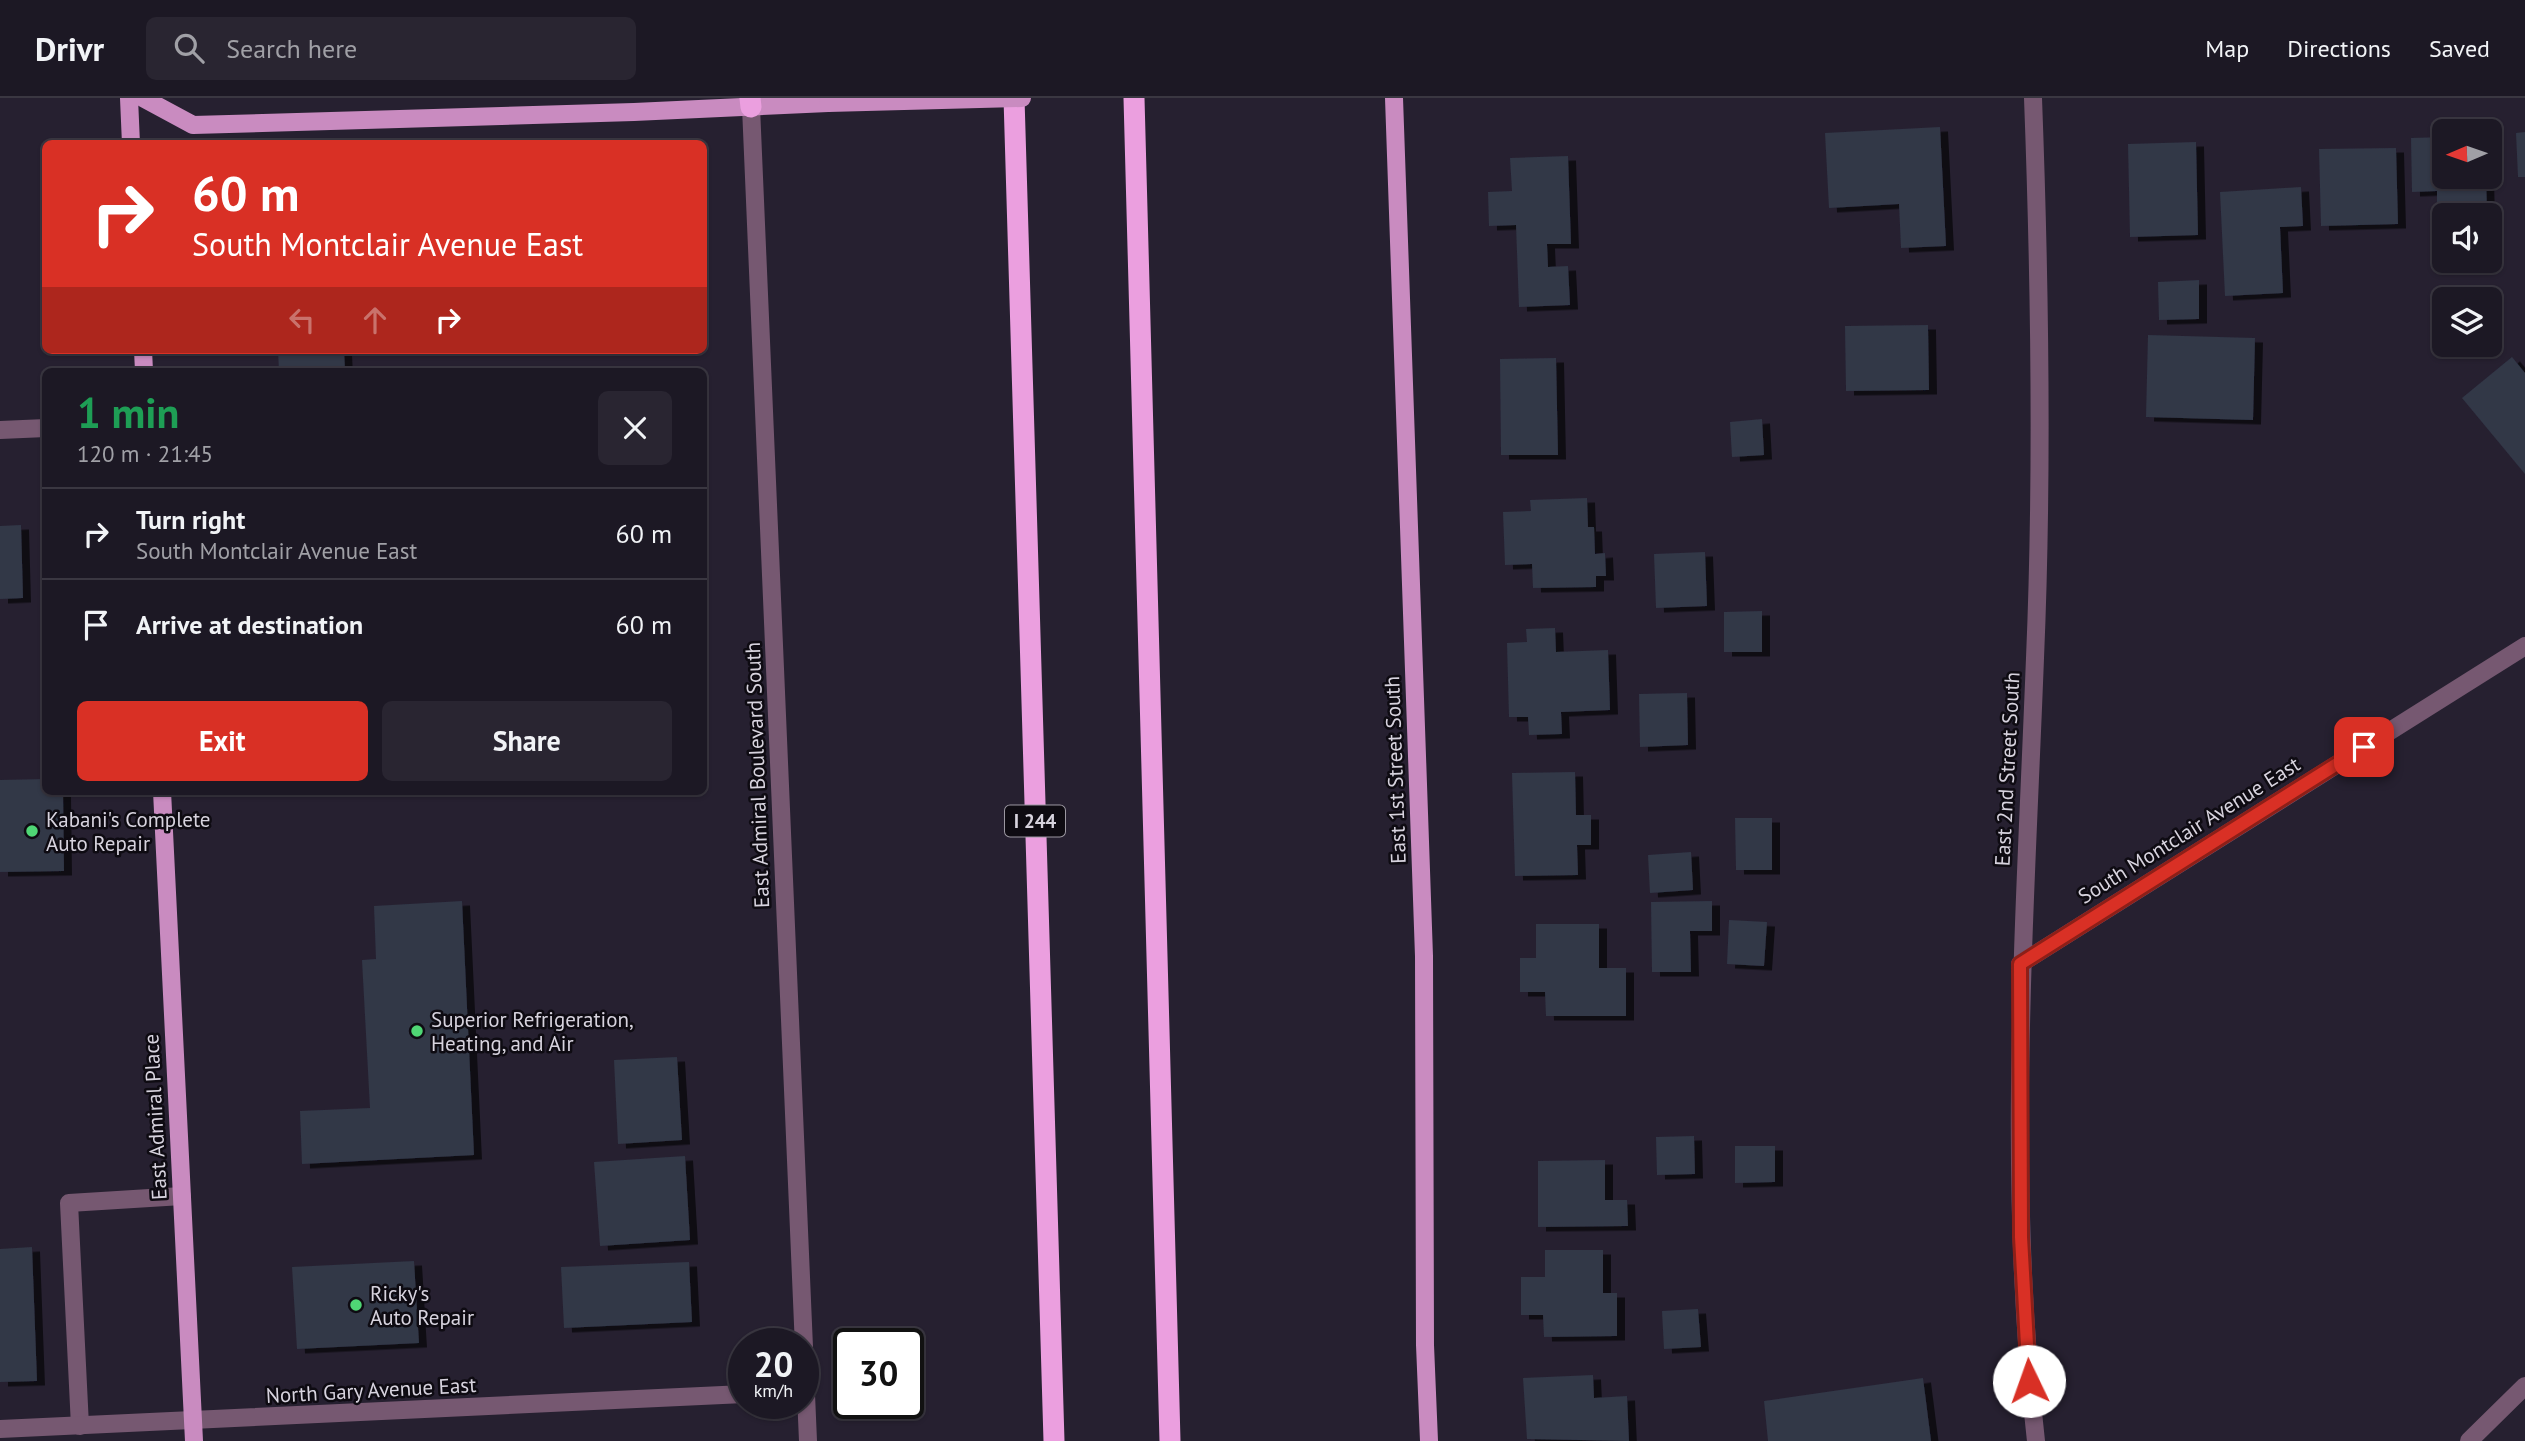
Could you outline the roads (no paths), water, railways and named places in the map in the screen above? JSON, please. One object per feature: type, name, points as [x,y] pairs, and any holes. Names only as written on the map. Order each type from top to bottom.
[{"type":"highway","name":"I 244","points":[[1014,98],[1054,1441]]},
{"type":"highway","points":[[1134,98],[1170,1441]]},
{"type":"highway","points":[[1168,1373],[1179,1441]]},
{"type":"main road","points":[[129,98],[131,140]]},
{"type":"main road","points":[[143,98],[193,125],[751,102],[828,103],[1022,98]]},
{"type":"main road","name":"East 1st Street South","points":[[1394,98],[1424,956],[1425,1331],[1429,1441]]},
{"type":"main road","name":"East Admiral Place","points":[[162,795],[194,1441]]},
{"type":"street","name":"East 2nd Street South","points":[[2033,98],[2041,368],[2035,656],[2020,964],[2021,1237],[2029,1381],[2036,1441]]},
{"type":"street","name":"East Admiral Boulevard South","points":[[751,102],[802,1328]]},
{"type":"street","points":[[0,430],[42,428]]},
{"type":"street","name":"South Montclair Avenue East","points":[[2020,964],[2525,646]]},
{"type":"street","points":[[80,1426],[69,1203],[182,1196]]},
{"type":"street","points":[[2469,1441],[2525,1386]]},
{"type":"street","name":"North Gary Avenue East","points":[[0,1429],[728,1395]]},
{"type":"street","name":"East Admiral Boulevard South","points":[[807,1419],[808,1441]]},
{"type":"place","name":"Kabani's Complete Auto Repair","points":[[32,831]]},
{"type":"place","name":"Superior Refrigeration, Heating, and Air","points":[[417,1031]]},
{"type":"place","name":"Ricky's Auto Repair","points":[[356,1305]]}]
